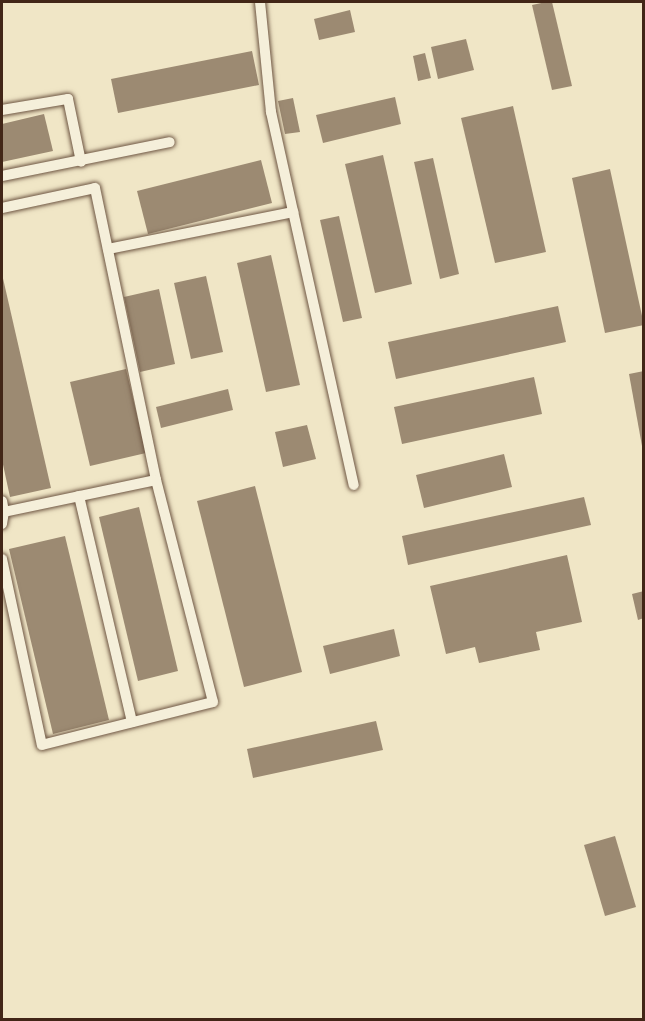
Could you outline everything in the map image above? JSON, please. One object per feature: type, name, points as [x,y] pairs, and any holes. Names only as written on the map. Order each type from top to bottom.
[{"type":"lane","points":[[260,2],[271,112],[354,485]]},
{"type":"lane","points":[[2,110],[68,99],[81,162]]},
{"type":"lane","points":[[2,176],[81,162],[170,142]]},
{"type":"lane","points":[[2,208],[95,188],[156,480],[213,702],[42,745],[2,559]]},
{"type":"lane","points":[[108,249],[293,212]]},
{"type":"lane","points":[[2,524],[3,506],[79,496],[156,480]]},
{"type":"lane","points":[[79,496],[132,722]]},
{"type":"building","points":[[552,2],[572,86],[552,90],[532,5]]},
{"type":"building","points":[[350,10],[355,32],[319,40],[314,19]]},
{"type":"building","points":[[466,39],[474,70],[438,79],[431,47]]},
{"type":"building","points":[[252,51],[259,85],[118,113],[111,79]]},
{"type":"building","points":[[425,53],[431,78],[418,81],[413,56]]},
{"type":"building","points":[[395,97],[401,124],[323,143],[316,115]]},
{"type":"building","points":[[293,98],[300,132],[285,134],[278,101]]},
{"type":"building","points":[[513,106],[546,252],[495,263],[461,118]]},
{"type":"building","points":[[44,114],[53,151],[2,162],[2,124]]},
{"type":"building","points":[[383,155],[412,284],[375,293],[345,164]]},
{"type":"building","points":[[433,158],[459,274],[440,279],[414,162]]},
{"type":"building","points":[[261,160],[272,203],[148,234],[137,191]]},
{"type":"building","points":[[610,169],[644,325],[605,333],[572,178]]},
{"type":"building","points":[[339,216],[362,318],[343,322],[320,220]]},
{"type":"building","points":[[271,255],[300,385],[266,392],[237,263]]},
{"type":"building","points":[[2,274],[51,488],[10,497],[2,460]]},
{"type":"building","points":[[206,276],[223,352],[191,359],[174,283]]},
{"type":"building","points":[[159,289],[175,364],[140,372],[124,297]]},
{"type":"building","points":[[558,306],[566,342],[396,379],[388,342]]},
{"type":"building","points":[[126,369],[146,453],[90,466],[70,382]]},
{"type":"building","points":[[644,371],[644,446],[642,446],[629,374]]},
{"type":"building","points":[[534,377],[542,414],[402,444],[394,407]]},
{"type":"building","points":[[228,389],[233,410],[161,428],[156,407]]},
{"type":"building","points":[[307,425],[316,459],[283,467],[275,432]]},
{"type":"building","points":[[504,454],[512,487],[424,508],[416,475]]},
{"type":"building","points":[[255,486],[302,672],[244,687],[197,501]]},
{"type":"building","points":[[584,497],[591,525],[408,565],[402,536]]},
{"type":"building","points":[[139,507],[178,671],[138,681],[99,517]]},
{"type":"building","points":[[65,536],[109,720],[53,734],[9,549]]},
{"type":"building","points":[[567,555],[582,622],[536,632],[540,650],[479,663],[475,647],[446,654],[430,586]]},
{"type":"building","points":[[644,591],[644,618],[638,620],[632,594]]},
{"type":"building","points":[[394,629],[400,656],[330,674],[323,646]]},
{"type":"building","points":[[376,721],[383,750],[253,778],[247,749]]},
{"type":"building","points":[[615,836],[636,907],[605,916],[584,845]]}]
